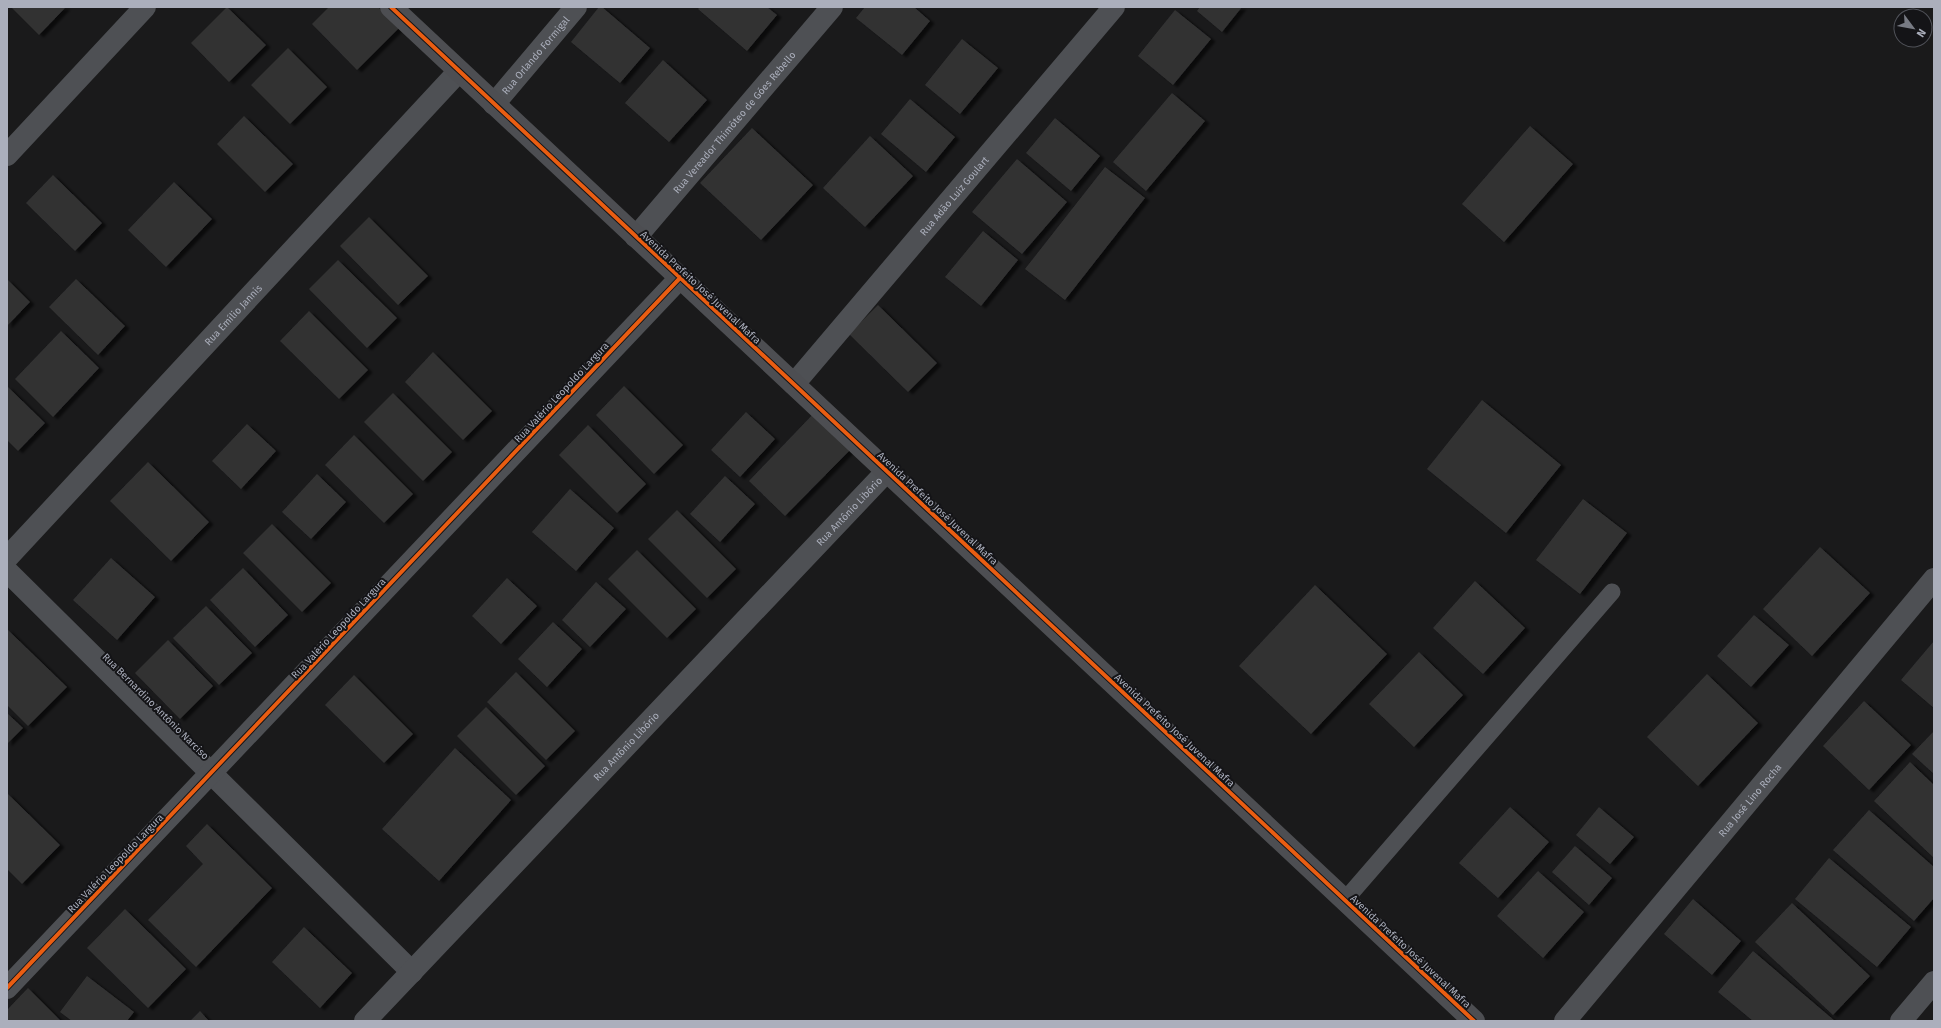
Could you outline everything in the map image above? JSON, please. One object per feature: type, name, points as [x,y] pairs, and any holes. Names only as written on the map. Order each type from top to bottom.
[{"type":"main road","name":"Avenida Prefeito José Juvenal Mafra","points":[[391,7],[1474,1021]]},
{"type":"street","points":[[7,155],[145,7]]},
{"type":"street","name":"Rua Orlando Formigal","points":[[494,104],[576,7]]},
{"type":"street","name":"Rua Vereador Thimóteo de Góes Rebello","points":[[636,236],[832,7]]},
{"type":"street","name":"Rua Adão Luiz Goulart","points":[[794,384],[1114,7]]},
{"type":"street","name":"Rua Emílio Jannis","points":[[7,558],[459,71]]},
{"type":"street","name":"Rua Valério Leopoldo Largura","points":[[7,988],[680,278]]},
{"type":"street","name":"Rua Antônio Libório","points":[[365,1021],[887,471]]},
{"type":"street","name":"Rua Bernardino Antônio Narciso","points":[[7,571],[412,972]]},
{"type":"street","name":"Rua José Lino Rocha","points":[[1565,1021],[1934,579]]},
{"type":"street","points":[[1901,1021],[1934,982]]},
{"type":"lane","points":[[1345,900],[1612,592]]},
{"type":"building","points":[[11,7],[66,7],[39,35]]},
{"type":"building","points":[[227,7],[266,45],[229,82],[191,43]]},
{"type":"building","points":[[329,7],[378,7],[399,28],[357,70],[312,24]]},
{"type":"building","points":[[599,7],[602,7],[650,48],[620,83],[571,42]]},
{"type":"building","points":[[700,7],[767,7],[777,15],[747,51],[698,9]]},
{"type":"building","points":[[865,7],[914,7],[930,21],[902,55],[856,18]]},
{"type":"building","points":[[1200,7],[1242,7],[1222,32],[1197,11]]},
{"type":"building","points":[[1175,10],[1211,39],[1173,85],[1138,56]]},
{"type":"building","points":[[962,39],[998,68],[960,114],[925,85]]},
{"type":"building","points":[[288,48],[327,87],[290,124],[251,85]]},
{"type":"building","points":[[663,60],[707,100],[669,142],[625,103]]},
{"type":"building","points":[[1172,93],[1205,121],[1146,191],[1113,162]]},
{"type":"building","points":[[910,99],[955,137],[926,172],[881,134]]},
{"type":"building","points":[[244,116],[293,164],[265,192],[217,144]]},
{"type":"building","points":[[1055,118],[1100,156],[1071,191],[1026,153]]},
{"type":"building","points":[[1530,126],[1573,164],[1504,242],[1462,204]]},
{"type":"building","points":[[752,128],[813,185],[761,240],[700,183]]},
{"type":"building","points":[[870,136],[913,176],[865,227],[823,188]]},
{"type":"building","points":[[1017,159],[1067,202],[1022,254],[972,212]]},
{"type":"building","points":[[1105,167],[1145,198],[1065,300],[1025,269]]},
{"type":"building","points":[[53,175],[102,223],[75,251],[26,203]]},
{"type":"building","points":[[174,182],[212,219],[166,267],[128,230]]},
{"type":"building","points":[[369,217],[428,276],[398,305],[340,246]]},
{"type":"building","points":[[983,231],[1018,260],[981,306],[945,277]]},
{"type":"building","points":[[338,260],[397,318],[367,348],[309,289]]},
{"type":"building","points":[[7,279],[30,302],[7,326]]},
{"type":"building","points":[[76,279],[125,326],[98,355],[49,307]]},
{"type":"building","points":[[878,305],[937,363],[908,392],[849,334]]},
{"type":"building","points":[[309,311],[368,370],[339,399],[280,341]]},
{"type":"building","points":[[61,331],[99,368],[53,417],[15,379]]},
{"type":"building","points":[[433,352],[492,411],[463,440],[405,382]]},
{"type":"building","points":[[7,386],[45,423],[18,451],[7,440]]},
{"type":"building","points":[[624,386],[683,445],[654,474],[596,415]]},
{"type":"building","points":[[393,393],[452,452],[423,481],[364,422]]},
{"type":"building","points":[[1482,400],[1561,465],[1506,533],[1427,469]]},
{"type":"building","points":[[818,409],[855,445],[785,516],[749,481]]},
{"type":"building","points":[[746,412],[775,439],[740,477],[711,450]]},
{"type":"building","points":[[247,424],[276,451],[241,489],[212,461]]},
{"type":"building","points":[[588,425],[646,484],[617,513],[559,455]]},
{"type":"building","points":[[354,435],[413,494],[384,523],[325,465]]},
{"type":"building","points":[[148,462],[209,522],[171,561],[110,501]]},
{"type":"building","points":[[317,474],[346,502],[311,539],[282,512]]},
{"type":"building","points":[[725,476],[755,504],[720,542],[690,514]]},
{"type":"building","points":[[570,489],[614,528],[576,571],[532,532]]},
{"type":"building","points":[[1583,499],[1627,533],[1580,594],[1536,560]]},
{"type":"building","points":[[677,510],[736,569],[707,598],[648,539]]},
{"type":"building","points":[[272,524],[331,583],[302,612],[243,553]]},
{"type":"building","points":[[1820,547],[1870,593],[1812,656],[1763,609]]},
{"type":"building","points":[[637,550],[696,609],[667,638],[608,579]]},
{"type":"building","points":[[111,558],[155,597],[117,640],[73,600]]},
{"type":"building","points":[[243,568],[288,615],[255,647],[210,600]]},
{"type":"building","points":[[507,578],[537,606],[501,644],[472,616]]},
{"type":"building","points":[[1475,581],[1525,628],[1483,674],[1433,628]]},
{"type":"building","points":[[596,582],[626,609],[590,647],[562,620]]},
{"type":"building","points":[[1315,585],[1387,654],[1311,734],[1239,666]]},
{"type":"building","points":[[206,606],[252,653],[219,685],[173,638]]},
{"type":"building","points":[[1754,615],[1789,645],[1751,687],[1717,656]]},
{"type":"building","points":[[553,622],[582,649],[547,687],[518,659]]},
{"type":"building","points":[[7,629],[67,687],[28,726],[7,705]]},
{"type":"building","points":[[168,640],[213,686],[180,719],[135,673]]},
{"type":"building","points":[[1934,641],[1934,708],[1901,680]]},
{"type":"building","points":[[1419,652],[1463,695],[1414,747],[1369,704]]},
{"type":"building","points":[[516,672],[575,731],[546,760],[487,702]]},
{"type":"building","points":[[1707,674],[1758,723],[1698,786],[1647,737]]},
{"type":"building","points":[[354,675],[413,734],[384,763],[325,705]]},
{"type":"building","points":[[1864,701],[1911,745],[1869,790],[1823,746]]},
{"type":"building","points":[[486,707],[545,766],[516,795],[457,736]]},
{"type":"building","points":[[7,713],[23,728],[7,744]]},
{"type":"building","points":[[1934,731],[1934,774],[1912,754]]},
{"type":"building","points":[[455,748],[511,800],[439,881],[382,829]]},
{"type":"building","points":[[1910,762],[1934,785],[1934,858],[1874,801]]},
{"type":"building","points":[[7,793],[60,845],[22,884],[7,869]]},
{"type":"building","points":[[1510,807],[1549,842],[1498,898],[1459,863]]},
{"type":"building","points":[[1599,807],[1634,837],[1610,864],[1576,835]]},
{"type":"building","points":[[1869,810],[1934,867],[1934,898],[1914,921],[1833,850]]},
{"type":"building","points":[[207,824],[272,888],[196,967],[148,920],[203,864],[186,846]]},
{"type":"building","points":[[1575,846],[1612,878],[1589,905],[1552,872]]},
{"type":"building","points":[[1829,858],[1911,927],[1877,967],[1795,899]]},
{"type":"building","points":[[1538,871],[1584,912],[1543,958],[1497,916]]},
{"type":"building","points":[[1693,899],[1741,941],[1712,975],[1664,934]]},
{"type":"building","points":[[1792,903],[1870,976],[1833,1015],[1755,942]]},
{"type":"building","points":[[125,909],[186,969],[148,1008],[87,948]]},
{"type":"building","points":[[304,927],[352,973],[320,1008],[272,962]]},
{"type":"building","points":[[1753,951],[1835,1021],[1753,1021],[1718,992]]},
{"type":"building","points":[[87,976],[134,1012],[127,1021],[72,1021],[60,1012]]},
{"type":"building","points":[[28,988],[61,1021],[7,1021],[7,1010]]},
{"type":"building","points":[[200,1011],[209,1021],[190,1021]]},
{"type":"cycle path","points":[[391,7],[1474,1021]]},
{"type":"cycle path","points":[[7,988],[680,278]]}]
